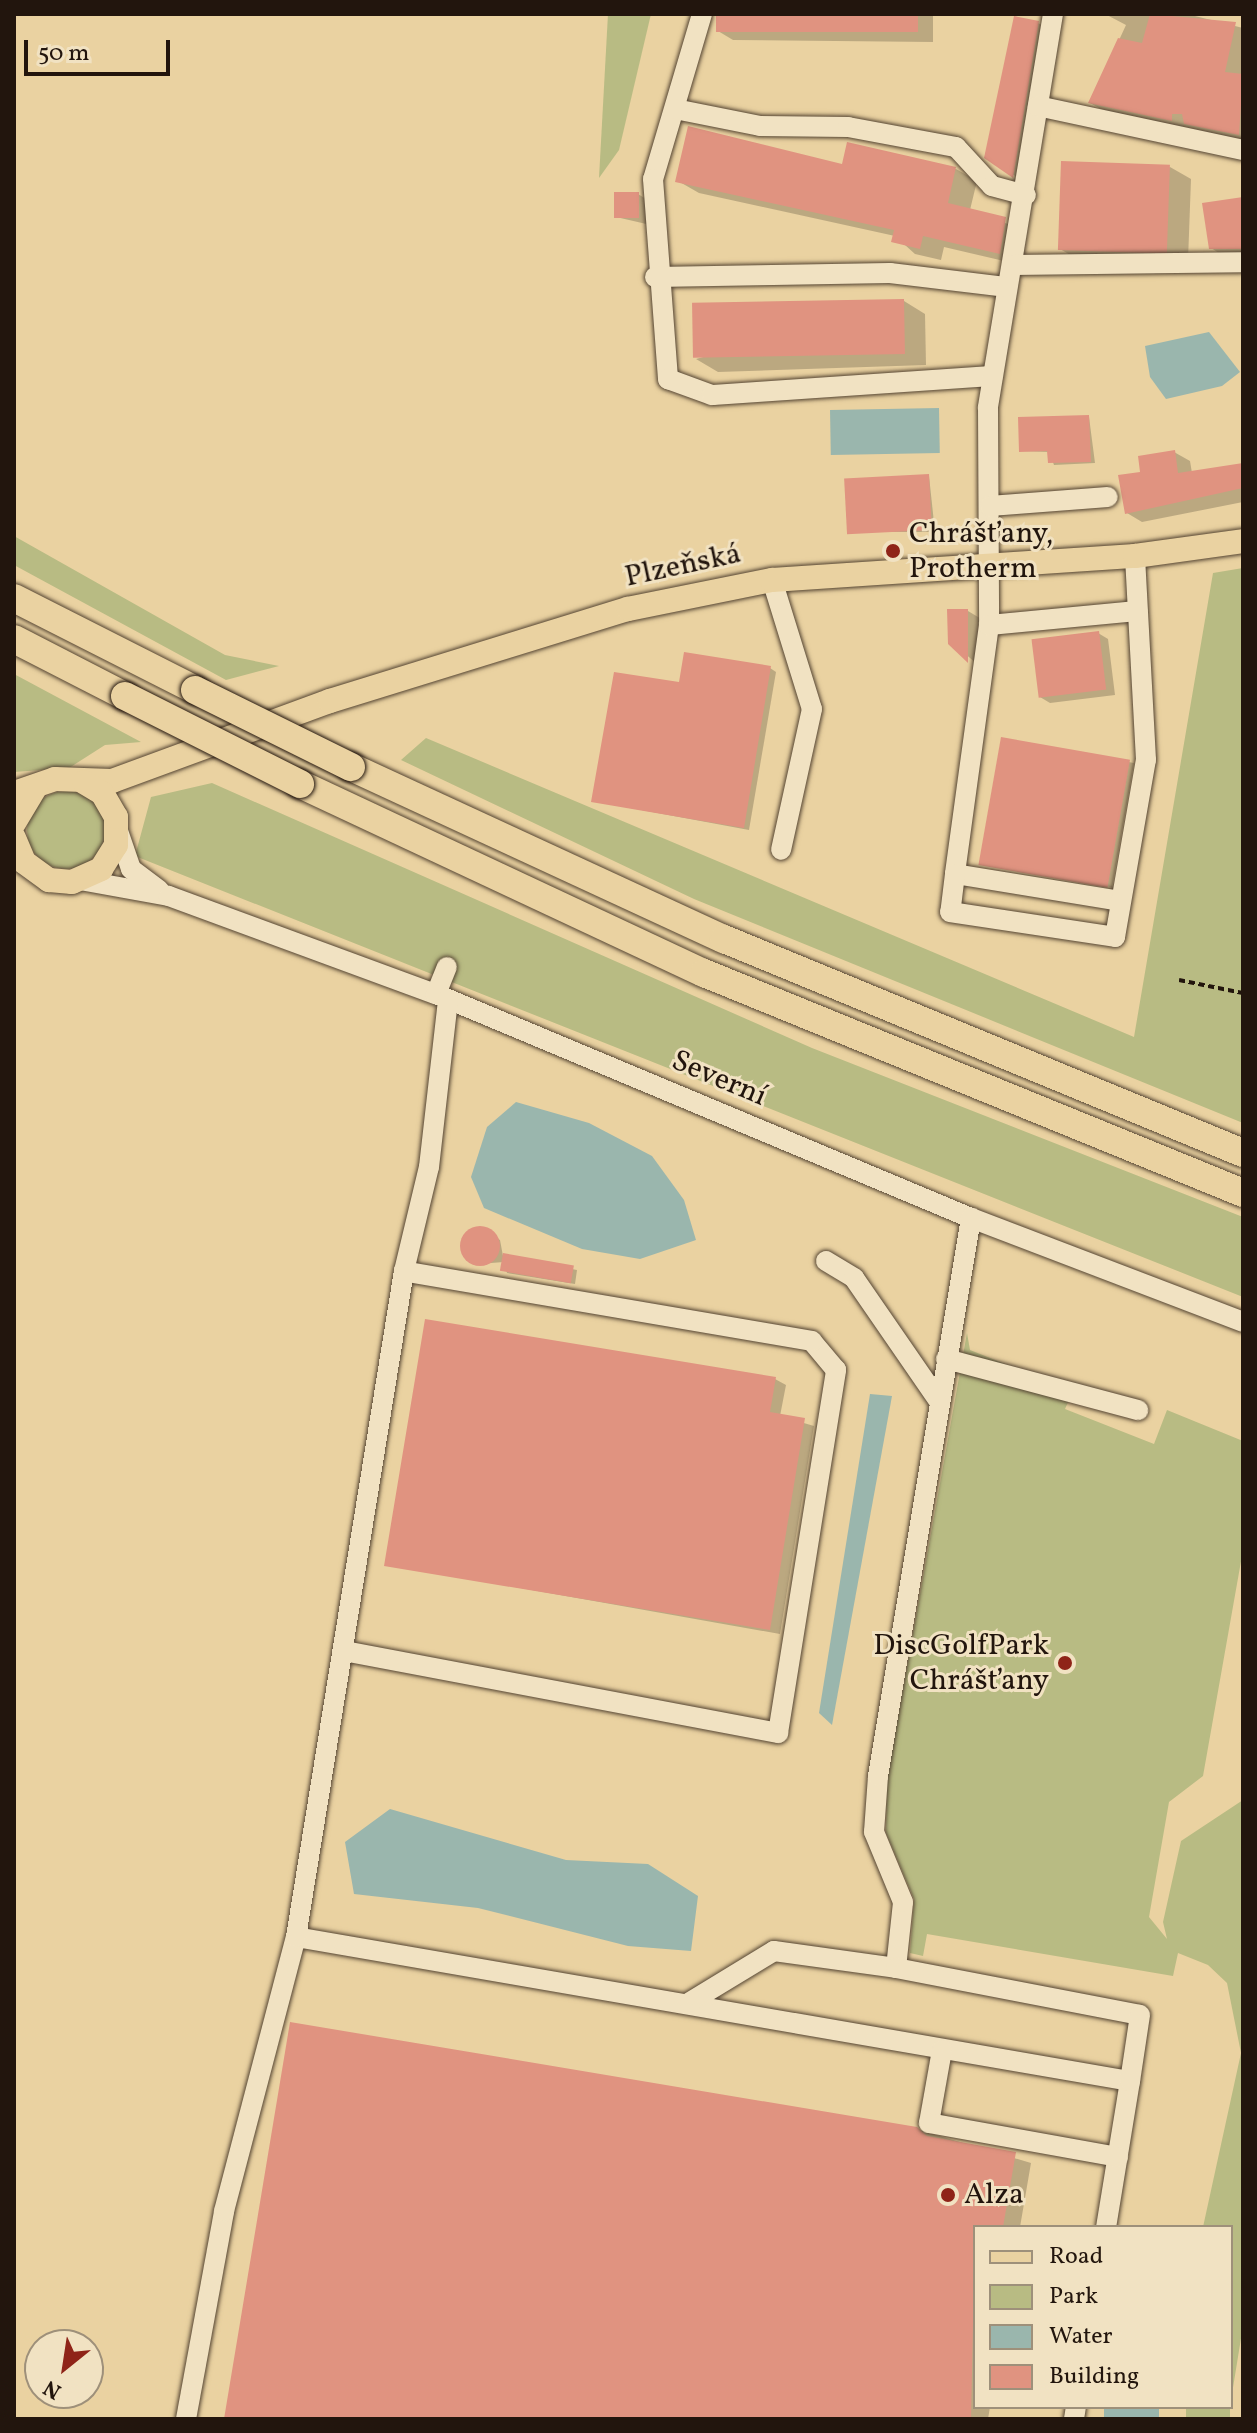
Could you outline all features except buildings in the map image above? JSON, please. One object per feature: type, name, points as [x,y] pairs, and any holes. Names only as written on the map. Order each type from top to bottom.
[{"type":"highway","points":[[14,598],[351,767],[724,939],[1243,1153]]},
{"type":"highway","points":[[14,639],[300,784],[704,973],[1243,1193]]},
{"type":"main road","name":"Plzeňská","points":[[14,823],[25,790],[55,779],[112,781],[159,762],[628,609],[772,580],[1135,556],[1243,541]]},
{"type":"main road","name":"Plzeňská","points":[[80,880],[106,863],[135,783],[159,762]]},
{"type":"main road","points":[[84,782],[107,799],[118,828]]},
{"type":"main road","points":[[14,840],[35,873],[80,880]]},
{"type":"street","points":[[702,14],[653,179],[655,277],[668,379],[682,388],[712,395],[992,376]]},
{"type":"street","points":[[1053,14],[1026,195],[1013,265],[1005,287],[992,376],[990,506],[984,564],[989,625],[950,912],[1115,937],[1146,760],[1135,556]]},
{"type":"street","points":[[1038,106],[1243,150]]},
{"type":"street","points":[[675,109],[760,126],[848,127],[956,147],[992,186],[1026,195]]},
{"type":"street","points":[[1013,265],[1243,262]]},
{"type":"street","points":[[655,277],[890,273],[1005,287]]},
{"type":"street","points":[[990,506],[1108,497]]},
{"type":"street","points":[[772,580],[812,709],[781,850]]},
{"type":"street","points":[[989,625],[1137,611]]},
{"type":"street","name":"Severní","points":[[118,828],[131,869],[169,896]]},
{"type":"street","points":[[955,874],[1120,901]]},
{"type":"street","name":"Severní","points":[[80,880],[169,896],[442,997],[971,1218],[1243,1322]]},
{"type":"street","points":[[186,2419],[224,2211],[296,1937],[404,1271],[429,1167],[447,967]]},
{"type":"street","points":[[896,1968],[903,1902],[874,1832],[876,1804],[971,1218]]},
{"type":"street","points":[[826,1261],[854,1278],[939,1401]]},
{"type":"street","points":[[344,1651],[778,1733],[836,1370],[812,1341],[404,1271]]},
{"type":"street","points":[[946,1359],[1138,1410]]},
{"type":"street","points":[[296,1937],[690,2002],[942,2050],[1130,2081]]},
{"type":"street","points":[[690,2002],[774,1951],[896,1968],[1140,2015],[1106,2225]]},
{"type":"street","points":[[942,2050],[929,2123],[1118,2157]]},
{"type":"path","points":[[1179,980],[1243,993]]},
{"type":"green space","points":[[608,14],[651,14],[619,150],[599,178]]},
{"type":"green space","points":[[14,536],[225,655],[279,666],[226,680],[14,565]]},
{"type":"green space","points":[[1243,568],[1243,1123],[694,899],[401,760],[426,738],[1134,1037],[1213,573]]},
{"type":"green space","points":[[14,674],[141,742],[105,745],[69,768],[14,772]]},
{"type":"green space","points":[[212,783],[812,1048],[1243,1217],[1243,1297],[135,856],[151,797]]},
{"type":"green space","points":[[66,791],[81,794],[98,808],[105,830],[102,845],[88,862],[66,869],[51,866],[34,852],[27,830],[30,815],[44,798]]},
{"type":"green space","name":"DiscGolfPark Chrášťany","points":[[967,1333],[970,1350],[1073,1391],[1065,1409],[1154,1444],[1167,1410],[1243,1441],[1243,1550],[1203,1776],[1169,1802],[1149,1917],[1167,1939],[1163,1922],[1181,1841],[1243,1800],[1243,2326],[1233,2388],[1233,2225],[1203,2225],[1241,2053],[1227,1983],[1208,1965],[1178,1953],[1173,1976],[927,1934],[923,1956],[910,1953],[914,1899],[886,1833],[887,1778]]},
{"type":"green space","points":[[1186,2409],[1230,2409],[1230,2419],[1186,2419]]},
{"type":"water","points":[[1209,332],[1240,372],[1222,386],[1166,399],[1150,377],[1145,346]]},
{"type":"water","points":[[939,408],[940,453],[831,455],[830,410]]},
{"type":"water","points":[[516,1102],[589,1123],[652,1156],[684,1200],[696,1240],[640,1259],[582,1249],[484,1208],[471,1177],[487,1127]]},
{"type":"water","points":[[870,1394],[892,1396],[832,1725],[819,1713]]},
{"type":"water","points":[[390,1809],[566,1860],[648,1864],[698,1896],[691,1951],[628,1946],[478,1908],[354,1894],[345,1842]]},
{"type":"water","points":[[1104,2409],[1159,2409],[1159,2419],[1104,2419]]},
{"type":"place","name":"Chrášťany, Protherm","points":[[893,551]]},
{"type":"place","name":"DiscGolfPark Chrášťany","points":[[1065,1663]]},
{"type":"place","name":"Alza","points":[[948,2195]]}]
